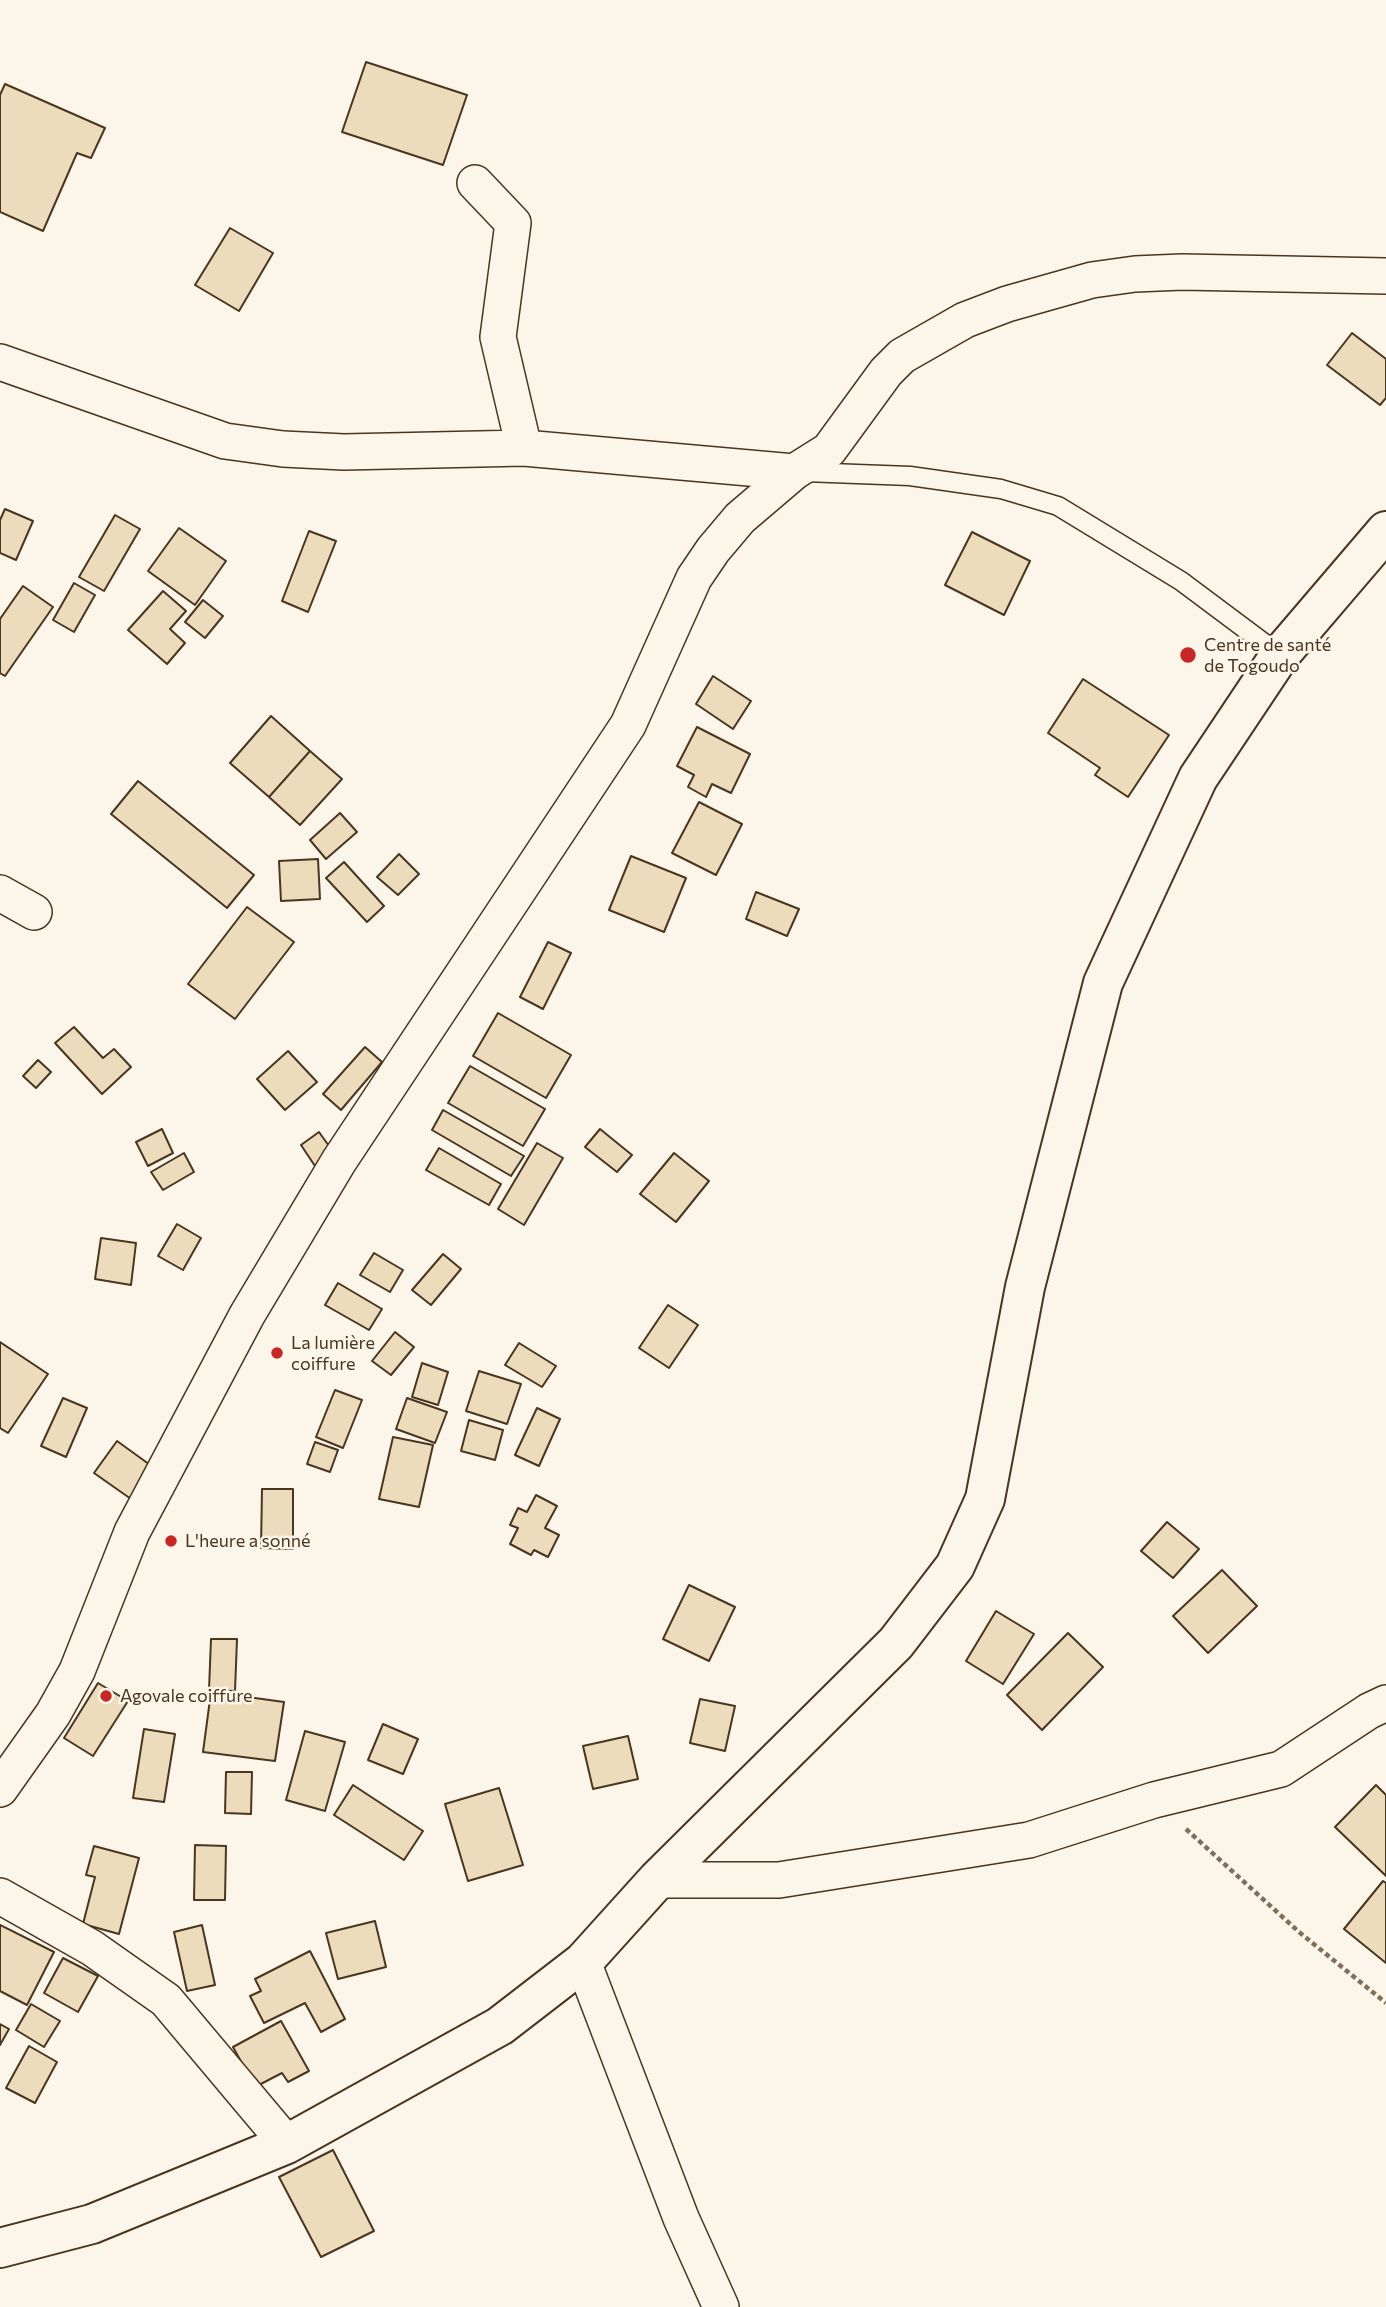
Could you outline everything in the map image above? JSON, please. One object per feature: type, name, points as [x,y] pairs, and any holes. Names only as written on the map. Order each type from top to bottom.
[{"type":"street","points":[[475,183],[513,223],[498,337],[524,448]]},
{"type":"street","points":[[0,1790],[53,1714],[77,1671],[132,1532],[247,1315],[332,1173],[438,1007],[628,725],[671,623],[700,568],[740,518],[794,472],[830,450],[886,372],[902,356],[965,320],[1007,304],[1082,283],[1135,274],[1182,272],[1386,276]]},
{"type":"street","points":[[0,362],[225,441],[283,449],[344,452],[524,448],[794,472]]},
{"type":"street","points":[[0,2248],[92,2224],[287,2144],[500,2026],[583,1962],[657,1880],[896,1643],[955,1566],[985,1499],[1025,1287],[1103,983],[1198,778],[1280,655],[1386,531]]},
{"type":"street","points":[[0,893],[34,912]]},
{"type":"street","points":[[657,1880],[779,1880],[1029,1840],[1154,1800],[1281,1769],[1368,1711],[1386,1703]]},
{"type":"street","points":[[0,1896],[92,1948],[166,2000],[287,2144]]},
{"type":"street","points":[[583,1962],[681,2218],[721,2307]]},
{"type":"lane","points":[[794,472],[910,476],[1001,489],[1058,506],[1181,581],[1280,655]]},
{"type":"path","points":[[1154,1800],[1298,1931],[1386,2003]]},
{"type":"building","points":[[366,62],[467,95],[443,165],[342,132]]},
{"type":"building","points":[[5,84],[105,128],[91,158],[77,153],[43,231],[0,212],[0,95]]},
{"type":"building","points":[[230,228],[273,253],[239,311],[195,285]]},
{"type":"building","points":[[1352,333],[1386,359],[1386,398],[1380,405],[1327,365]]},
{"type":"building","points":[[5,509],[33,521],[16,560],[0,553],[0,520]]},
{"type":"building","points":[[115,515],[140,529],[104,591],[79,577]]},
{"type":"building","points":[[179,528],[226,561],[195,605],[148,571]]},
{"type":"building","points":[[309,531],[336,541],[308,612],[282,601]]},
{"type":"building","points":[[972,532],[1030,561],[1004,615],[945,585]]},
{"type":"building","points":[[74,583],[95,595],[74,632],[53,620]]},
{"type":"building","points":[[23,586],[53,607],[5,676],[0,673],[0,619]]},
{"type":"building","points":[[163,591],[186,611],[170,629],[185,643],[167,664],[128,630]]},
{"type":"building","points":[[203,600],[223,616],[205,638],[185,622]]},
{"type":"building","points":[[713,676],[751,701],[733,729],[696,704]]},
{"type":"building","points":[[1083,679],[1169,735],[1128,797],[1095,775],[1100,768],[1048,733]]},
{"type":"building","points":[[271,716],[310,751],[269,797],[230,763]]},
{"type":"building","points":[[697,727],[750,754],[731,793],[712,784],[706,797],[688,787],[694,775],[677,766]]},
{"type":"building","points":[[310,751],[342,779],[300,825],[269,797]]},
{"type":"building","points":[[138,781],[254,875],[227,908],[111,814]]},
{"type":"building","points":[[699,802],[742,824],[716,875],[672,853]]},
{"type":"building","points":[[340,813],[357,832],[326,859],[310,840]]},
{"type":"building","points":[[399,854],[419,874],[398,895],[377,877]]},
{"type":"building","points":[[631,856],[686,878],[664,932],[609,910]]},
{"type":"building","points":[[318,859],[320,899],[281,901],[279,861]]},
{"type":"building","points":[[344,862],[384,906],[367,922],[326,878]]},
{"type":"building","points":[[756,892],[799,909],[787,936],[746,919]]},
{"type":"building","points":[[247,907],[294,942],[235,1019],[188,984]]},
{"type":"building","points":[[548,942],[571,953],[543,1009],[520,997]]},
{"type":"building","points":[[498,1013],[571,1055],[546,1098],[473,1056]]},
{"type":"building","points":[[74,1027],[103,1058],[114,1049],[131,1067],[102,1094],[55,1043]]},
{"type":"building","points":[[365,1047],[382,1062],[341,1110],[323,1094]]},
{"type":"building","points":[[288,1051],[317,1082],[285,1110],[257,1079]]},
{"type":"building","points":[[38,1060],[51,1072],[36,1088],[23,1076]]},
{"type":"building","points":[[470,1066],[545,1109],[523,1146],[448,1103]]},
{"type":"building","points":[[443,1110],[524,1156],[511,1176],[432,1130]]},
{"type":"building","points":[[162,1129],[173,1153],[148,1166],[136,1142]]},
{"type":"building","points":[[600,1129],[632,1155],[617,1172],[585,1147]]},
{"type":"building","points":[[319,1132],[334,1153],[315,1166],[301,1145]]},
{"type":"building","points":[[537,1143],[563,1158],[524,1225],[498,1209]]},
{"type":"building","points":[[439,1148],[501,1184],[489,1205],[426,1170]]},
{"type":"building","points":[[184,1153],[194,1172],[163,1190],[151,1172]]},
{"type":"building","points":[[674,1153],[709,1181],[676,1222],[640,1194]]},
{"type":"building","points":[[177,1224],[201,1238],[183,1270],[158,1256]]},
{"type":"building","points":[[101,1238],[136,1243],[131,1285],[95,1279]]},
{"type":"building","points":[[374,1253],[403,1270],[390,1292],[360,1275]]},
{"type":"building","points":[[443,1254],[461,1269],[431,1305],[412,1290]]},
{"type":"building","points":[[338,1283],[382,1309],[369,1330],[325,1305]]},
{"type":"building","points":[[668,1305],[698,1325],[669,1368],[639,1348]]},
{"type":"building","points":[[395,1332],[414,1347],[391,1375],[372,1361]]},
{"type":"building","points":[[0,1342],[48,1374],[8,1433],[0,1428]]},
{"type":"building","points":[[519,1343],[556,1366],[542,1387],[505,1365]]},
{"type":"building","points":[[422,1363],[448,1372],[438,1405],[412,1397]]},
{"type":"building","points":[[479,1371],[521,1384],[507,1424],[466,1411]]},
{"type":"building","points":[[335,1390],[362,1400],[343,1448],[316,1437]]},
{"type":"building","points":[[63,1398],[87,1408],[66,1457],[41,1446]]},
{"type":"building","points":[[407,1398],[447,1412],[435,1443],[396,1429]]},
{"type":"building","points":[[537,1408],[560,1419],[539,1466],[515,1455]]},
{"type":"building","points":[[469,1420],[503,1430],[495,1460],[461,1451]]},
{"type":"building","points":[[393,1437],[433,1445],[419,1507],[379,1499]]},
{"type":"building","points":[[117,1441],[153,1467],[131,1499],[94,1473]]},
{"type":"building","points":[[315,1442],[338,1450],[330,1472],[307,1464]]},
{"type":"building","points":[[262,1489],[293,1489],[293,1549],[261,1548]]},
{"type":"building","points":[[536,1495],[557,1506],[545,1528],[559,1535],[548,1557],[534,1550],[531,1555],[510,1544],[518,1528],[510,1525],[518,1508],[527,1512]]},
{"type":"building","points":[[1167,1522],[1199,1549],[1173,1578],[1141,1551]]},
{"type":"building","points":[[1222,1570],[1257,1606],[1208,1653],[1173,1616]]},
{"type":"building","points":[[689,1585],[735,1607],[709,1661],[663,1639]]},
{"type":"building","points":[[996,1611],[1034,1634],[1003,1684],[966,1661]]},
{"type":"building","points":[[1068,1633],[1103,1667],[1042,1730],[1007,1695]]},
{"type":"building","points":[[211,1639],[237,1639],[235,1691],[209,1690]]},
{"type":"building","points":[[98,1683],[128,1701],[93,1756],[64,1738]]},
{"type":"building","points":[[211,1692],[284,1702],[275,1761],[203,1752]]},
{"type":"building","points":[[700,1699],[735,1706],[725,1751],[690,1743]]},
{"type":"building","points":[[383,1724],[418,1739],[403,1774],[368,1760]]},
{"type":"building","points":[[144,1729],[175,1734],[164,1802],[133,1798]]},
{"type":"building","points":[[305,1731],[345,1742],[325,1811],[286,1800]]},
{"type":"building","points":[[628,1736],[638,1779],[593,1789],[583,1746]]},
{"type":"building","points":[[226,1772],[252,1772],[251,1814],[225,1813]]},
{"type":"building","points":[[353,1785],[423,1831],[404,1860],[334,1815]]},
{"type":"building","points":[[1376,1785],[1386,1795],[1386,1876],[1335,1827]]},
{"type":"building","points":[[499,1788],[523,1865],[468,1881],[445,1804]]},
{"type":"building","points":[[195,1845],[226,1846],[225,1900],[194,1900]]},
{"type":"building","points":[[94,1846],[139,1858],[119,1934],[83,1924],[95,1877],[86,1875]]},
{"type":"building","points":[[1383,1881],[1386,1883],[1386,1963],[1344,1929]]},
{"type":"building","points":[[375,1921],[386,1967],[338,1979],[326,1933]]},
{"type":"building","points":[[0,1925],[54,1952],[27,2005],[0,1991]]},
{"type":"building","points":[[202,1925],[215,1985],[187,1991],[174,1932]]},
{"type":"building","points":[[310,1951],[345,2019],[321,2032],[305,2003],[264,2023],[250,1996],[261,1991],[255,1979]]},
{"type":"building","points":[[63,1958],[98,1976],[78,2012],[44,1993]]},
{"type":"building","points":[[31,2004],[60,2021],[44,2047],[16,2030]]},
{"type":"building","points":[[281,2021],[309,2071],[288,2082],[282,2073],[255,2087],[233,2047]]},
{"type":"building","points":[[0,2024],[9,2029],[0,2045]]},
{"type":"building","points":[[29,2046],[57,2062],[35,2103],[6,2088]]},
{"type":"building","points":[[333,2150],[374,2231],[321,2257],[279,2177]]},
{"type":"place","name":"Centre de santé de Togoudo","points":[[1188,655]]},
{"type":"place","name":"La lumière coiffure","points":[[277,1353]]},
{"type":"place","name":"L'heure a sonné","points":[[171,1541]]},
{"type":"place","name":"Agovale coiffure","points":[[106,1696]]}]
